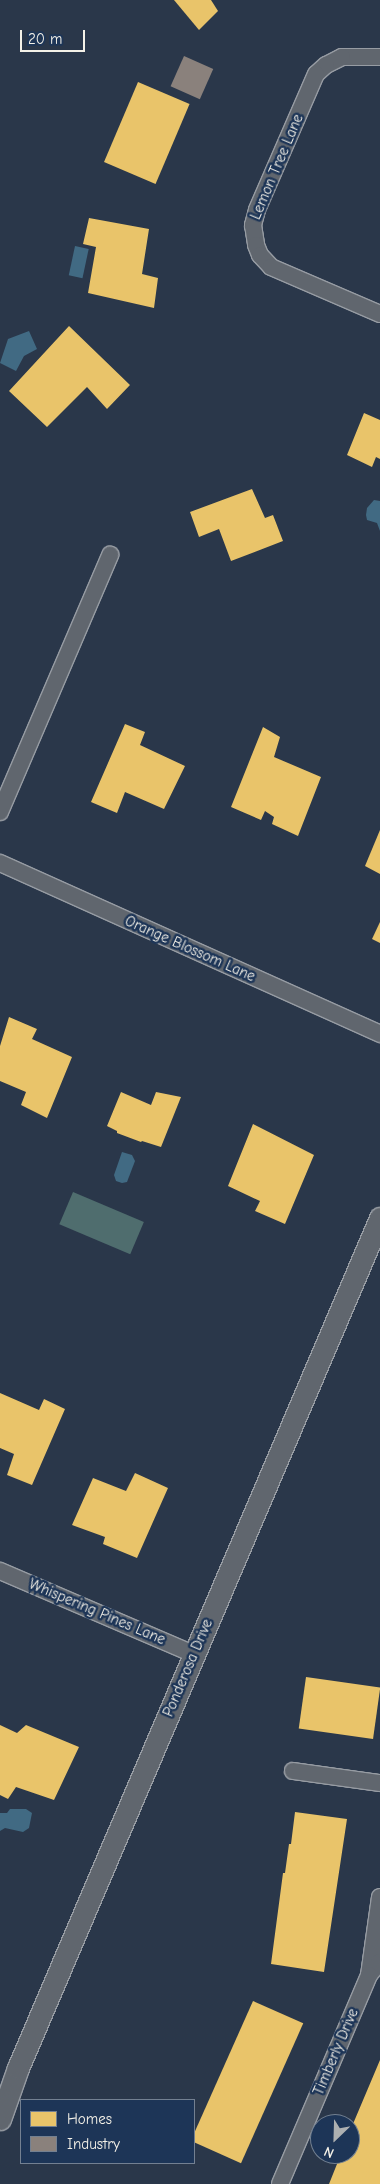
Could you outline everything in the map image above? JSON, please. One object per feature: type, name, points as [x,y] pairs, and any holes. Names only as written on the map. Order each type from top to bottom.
[{"type":"street","name":"Lemon Tree Lane","points":[[380,57],[342,57],[326,65],[316,74],[257,210],[253,225],[258,250],[271,267],[380,314]]},
{"type":"street","points":[[0,812],[110,555]]},
{"type":"street","name":"Orange Blossom Lane","points":[[0,863],[380,1034]]},
{"type":"street","name":"Ponderosa Drive","points":[[0,2119],[22,2059],[380,1218]]},
{"type":"street","name":"Whispering Pines Lane","points":[[0,1571],[194,1654]]},
{"type":"street","points":[[293,1771],[380,1783]]},
{"type":"street","name":"Timberly Drive","points":[[280,2184],[369,1975],[380,1897]]},
{"type":"street","name":"Timberly Drive","points":[[369,1975],[380,1962]]},
{"type":"green space","points":[[73,1192],[144,1222],[130,1254],[59,1224]]},
{"type":"water","points":[[75,246],[89,249],[82,278],[69,275]]},
{"type":"water","points":[[29,331],[37,349],[24,356],[16,371],[0,363],[8,339]]},
{"type":"water","points":[[374,500],[380,501],[380,531],[377,523],[367,520],[366,515],[367,508]]},
{"type":"water","points":[[122,1152],[132,1155],[135,1161],[127,1182],[122,1183],[116,1181],[114,1175]]},
{"type":"water","points":[[10,1809],[26,1809],[32,1813],[29,1828],[23,1832],[5,1828],[0,1831],[0,1813],[7,1813]]},
{"type":"building: Homes","points":[[174,0],[211,0],[218,11],[199,30]]},
{"type":"building: Homes","points":[[138,82],[190,104],[156,184],[104,162]]},
{"type":"building: Homes","points":[[89,218],[149,229],[142,274],[158,278],[154,308],[88,293],[96,247],[83,244]]},
{"type":"building: Homes","points":[[69,326],[130,385],[107,409],[87,387],[47,427],[9,391]]},
{"type":"building: Homes","points":[[364,413],[380,420],[380,459],[376,457],[372,467],[347,455]]},
{"type":"building: Homes","points":[[252,489],[265,518],[273,515],[283,541],[231,561],[219,529],[199,537],[190,512]]},
{"type":"building: Homes","points":[[125,724],[145,732],[140,745],[185,766],[164,809],[125,792],[117,813],[91,802]]},
{"type":"building: Homes","points":[[263,727],[280,737],[274,757],[321,777],[298,836],[272,824],[274,817],[265,811],[261,820],[231,807]]},
{"type":"building: Homes","points":[[380,830],[380,874],[365,866]]},
{"type":"building: Homes","points":[[380,922],[380,943],[372,939]]},
{"type":"building: Homes","points":[[9,1017],[37,1029],[32,1039],[72,1057],[47,1118],[21,1105],[26,1092],[0,1081],[0,1046]]},
{"type":"building: Homes","points":[[121,1092],[151,1105],[156,1092],[181,1097],[161,1147],[117,1133],[117,1131],[107,1126]]},
{"type":"building: Homes","points":[[253,1124],[314,1155],[285,1224],[255,1211],[260,1201],[228,1186]]},
{"type":"building: Homes","points":[[0,1393],[39,1410],[44,1399],[65,1409],[32,1485],[7,1475],[14,1454],[0,1448]]},
{"type":"building: Homes","points":[[135,1473],[168,1488],[137,1558],[103,1544],[105,1537],[72,1525],[93,1478],[126,1491]]},
{"type":"building: Homes","points":[[306,1677],[380,1687],[373,1739],[299,1728]]},
{"type":"building: Homes","points":[[0,1725],[17,1733],[26,1725],[79,1747],[54,1800],[16,1787],[8,1799],[0,1795]]},
{"type":"building: Homes","points":[[295,1812],[347,1819],[324,1972],[271,1964],[283,1873],[285,1873],[289,1844],[291,1844]]},
{"type":"building: Homes","points":[[253,2001],[303,2023],[241,2163],[195,2143],[195,2131]]},
{"type":"building: Homes","points":[[380,2060],[380,2184],[329,2184],[337,2164],[360,2164],[360,2114],[357,2114]]},
{"type":"building: Industry","points":[[184,56],[213,69],[200,99],[171,86]]}]
